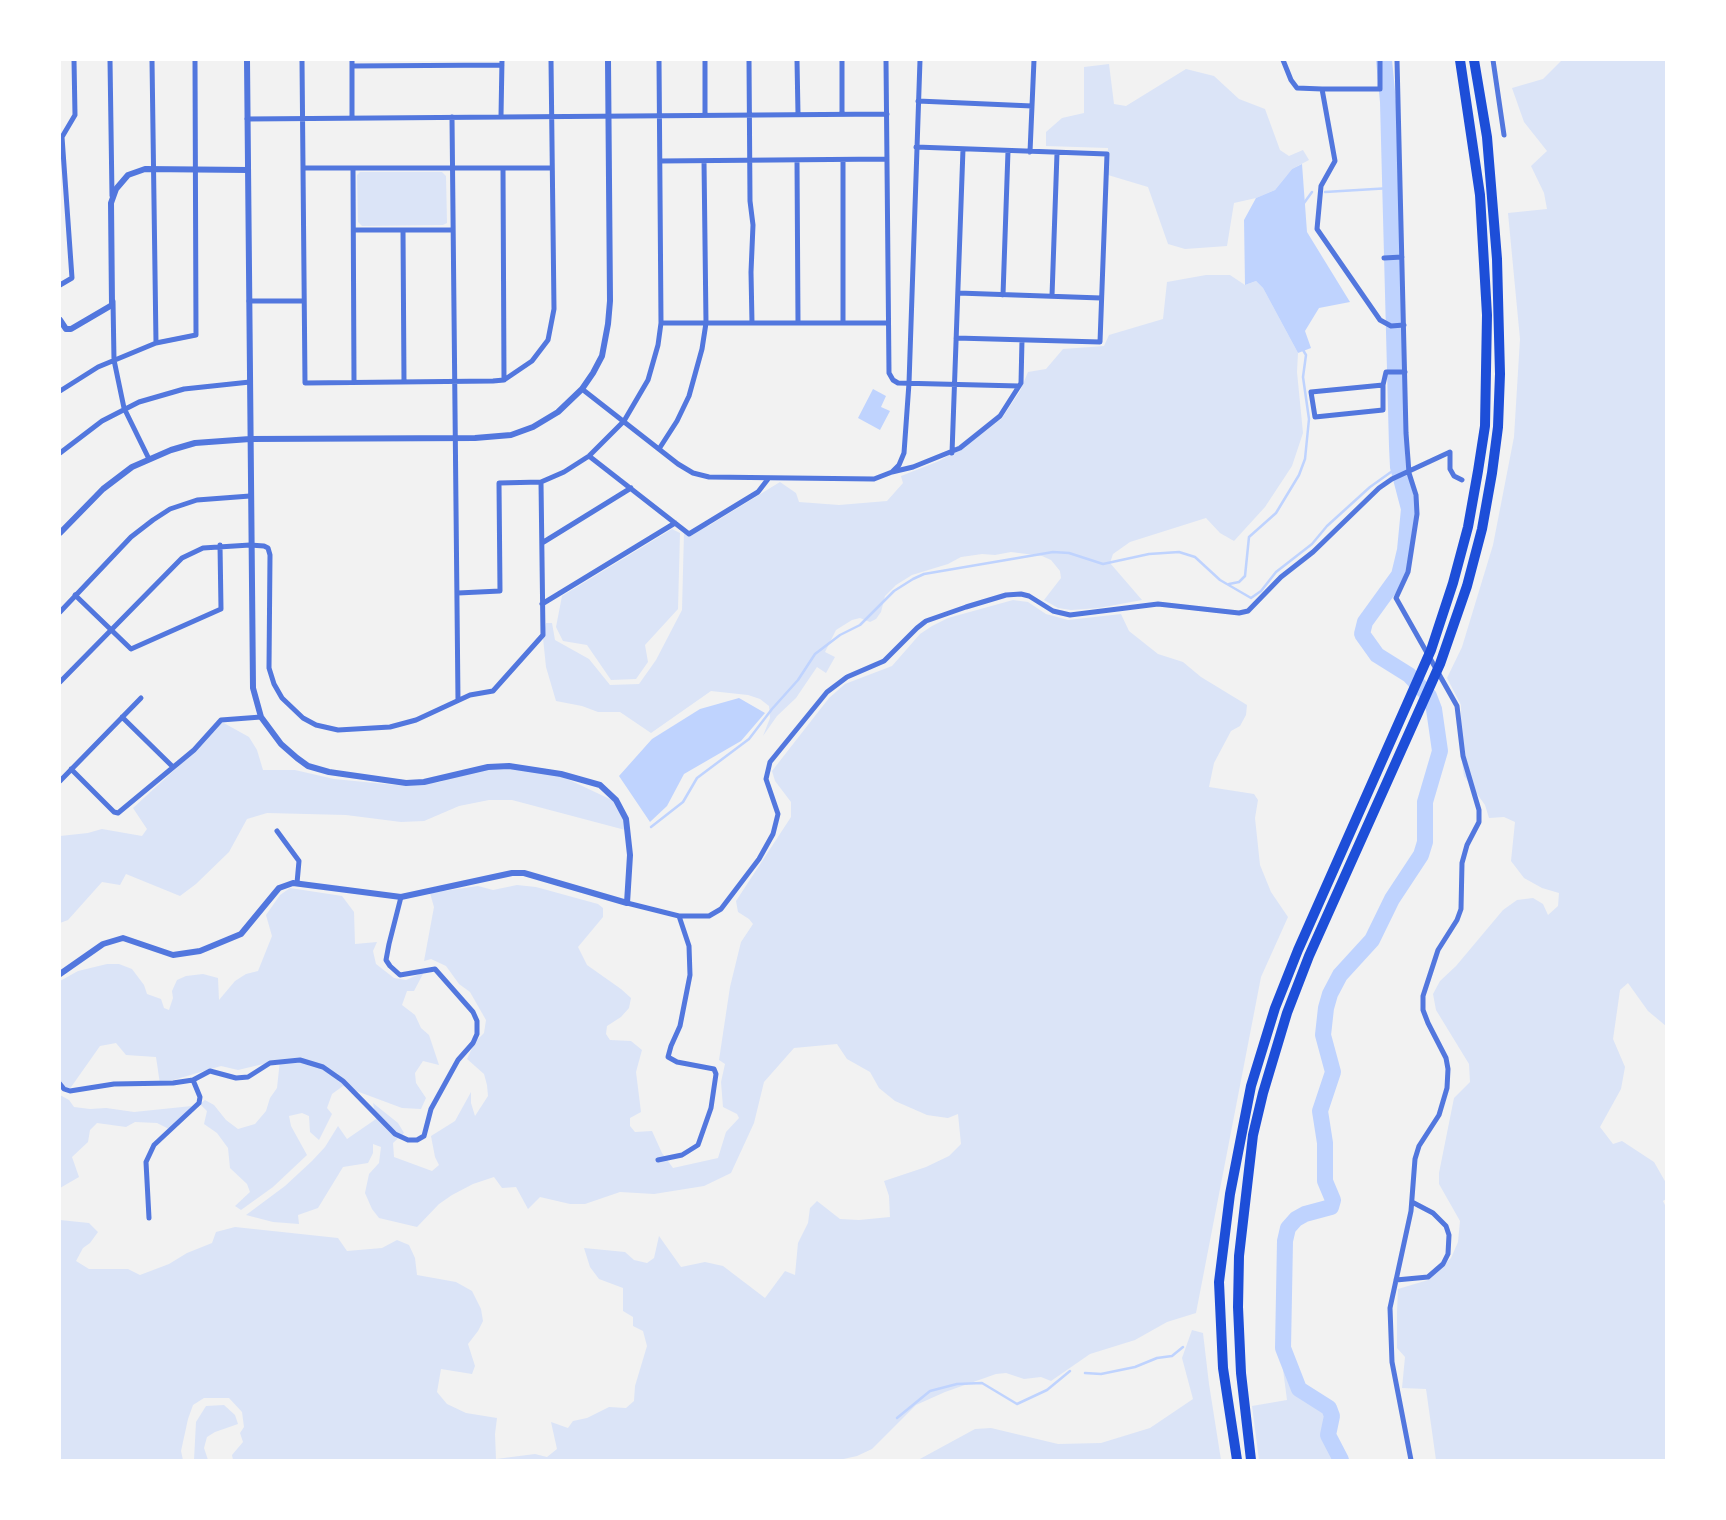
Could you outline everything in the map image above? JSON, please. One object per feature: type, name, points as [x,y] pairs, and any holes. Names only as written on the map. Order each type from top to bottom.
[{"type":"highway","points":[[1237,1461],[1223,1368],[1219,1282],[1230,1194],[1251,1086],[1275,1008],[1298,950],[1431,650],[1468,527],[1485,426],[1488,315],[1480,195],[1460,60]]},
{"type":"highway","points":[[1251,1461],[1241,1373],[1238,1307],[1239,1256],[1253,1135],[1287,1013],[1343,876],[1440,664],[1467,586],[1482,529],[1498,427],[1500,374],[1497,259],[1487,137],[1474,60]]},
{"type":"street","points":[[60,285],[72,278],[62,136],[75,115],[74,60]]},
{"type":"street","points":[[110,60],[114,360],[124,408],[149,459]]},
{"type":"street","points":[[152,60],[156,343]]},
{"type":"street","points":[[60,391],[97,366],[156,343],[194,338],[198,332],[195,60]]},
{"type":"street","points":[[247,60],[253,688],[261,717],[281,744],[297,758],[307,765],[329,772],[406,783],[424,782],[488,767],[509,766],[561,774],[600,785],[616,800],[626,819],[630,855],[627,903]]},
{"type":"street","points":[[302,60],[304,383],[504,380],[532,361],[548,340],[554,309],[551,60]]},
{"type":"street","points":[[61,528],[103,489],[132,467],[195,443],[250,439],[455,438],[511,435],[533,427],[558,412],[582,389],[602,356],[608,324],[608,60]]},
{"type":"street","points":[[458,593],[500,592],[499,483],[541,482],[564,472],[589,456],[624,421],[648,380],[661,323],[659,60]]},
{"type":"street","points":[[705,60],[705,114]]},
{"type":"street","points":[[749,60],[750,201],[753,225],[752,323]]},
{"type":"street","points":[[797,60],[797,114]]},
{"type":"street","points":[[842,60],[842,114]]},
{"type":"street","points":[[886,60],[889,373],[892,380],[898,383],[1019,386]]},
{"type":"street","points":[[892,472],[899,465],[904,453],[909,383],[919,60]]},
{"type":"street","points":[[1030,152],[1034,60]]},
{"type":"street","points":[[1283,60],[1297,88],[1322,89],[1380,89],[1380,60]]},
{"type":"street","points":[[1397,60],[1402,257],[1398,325],[1409,473],[1416,495],[1417,513],[1408,572],[1396,598],[1457,706],[1463,756],[1479,810],[1479,822],[1467,845],[1462,863],[1461,909],[1438,950],[1423,996],[1423,1010],[1446,1058],[1447,1088],[1438,1115],[1419,1146],[1415,1159],[1412,1202],[1390,1308],[1392,1362],[1411,1461]]},
{"type":"street","points":[[1493,60],[1504,135]]},
{"type":"street","points":[[352,118],[352,63],[502,62],[501,116]]},
{"type":"street","points":[[1322,89],[1335,161],[1321,186],[1317,229],[1380,320],[1398,325]]},
{"type":"street","points":[[918,101],[1032,106]]},
{"type":"street","points":[[247,119],[887,114]]},
{"type":"street","points":[[452,117],[458,700]]},
{"type":"street","points":[[916,148],[1107,154],[1100,342],[956,338]]},
{"type":"street","points":[[951,453],[963,149]]},
{"type":"street","points":[[1003,295],[1008,151]]},
{"type":"street","points":[[1052,296],[1057,153]]},
{"type":"street","points":[[660,161],[887,159]]},
{"type":"street","points":[[797,160],[798,323]]},
{"type":"street","points":[[843,160],[843,323]]},
{"type":"street","points":[[659,449],[689,397],[697,372],[706,323],[704,161]]},
{"type":"street","points":[[304,168],[552,167]]},
{"type":"street","points":[[353,168],[354,382]]},
{"type":"street","points":[[503,168],[504,380]]},
{"type":"street","points":[[112,196],[128,176],[145,169],[248,170]]},
{"type":"street","points":[[354,230],[453,230]]},
{"type":"street","points":[[403,230],[404,382]]},
{"type":"street","points":[[1384,258],[1402,257]]},
{"type":"street","points":[[957,293],[1101,298]]},
{"type":"street","points":[[60,335],[108,309],[113,301]]},
{"type":"street","points":[[249,301],[303,301]]},
{"type":"street","points":[[60,320],[66,328],[71,329]]},
{"type":"street","points":[[661,323],[888,324]]},
{"type":"street","points":[[582,389],[693,473],[709,477],[768,479],[874,479],[960,449],[1000,416],[1019,386],[1022,340]]},
{"type":"street","points":[[1383,386],[1311,392],[1315,417],[1383,410],[1385,372],[1403,372]]},
{"type":"street","points":[[60,453],[80,435],[124,408],[184,389],[250,382]]},
{"type":"street","points":[[60,974],[103,944],[123,938],[173,955],[200,951],[241,934],[279,888],[297,883],[401,897],[512,873],[524,873],[679,916],[701,917],[715,914],[733,895],[773,834],[778,814],[766,779],[770,762],[827,692],[847,677],[884,661],[926,621],[1006,595],[1021,594],[1053,611],[1070,615],[1158,604],[1239,613],[1248,611],[1281,577],[1313,552],[1379,488],[1392,479],[1450,452],[1450,469],[1454,477],[1462,480]]},
{"type":"street","points":[[589,456],[689,534],[758,492],[768,479]]},
{"type":"street","points":[[60,682],[182,558],[203,548],[250,545],[268,548],[270,555],[269,668],[282,698],[303,718],[316,725],[338,730],[390,727],[416,720],[458,700],[492,691],[543,635],[541,482]]},
{"type":"street","points":[[542,543],[631,488]]},
{"type":"street","points":[[60,612],[131,537],[170,509],[197,499],[250,496]]},
{"type":"street","points":[[542,604],[675,523]]},
{"type":"street","points":[[75,595],[131,649],[221,609],[220,545]]},
{"type":"street","points":[[60,781],[141,698]]},
{"type":"street","points":[[122,717],[173,767]]},
{"type":"street","points":[[71,769],[118,813],[194,750],[221,720],[261,717]]},
{"type":"street","points":[[277,831],[299,861],[297,883]]},
{"type":"street","points":[[60,1084],[70,1091],[114,1084],[173,1083],[193,1080],[214,1071],[236,1078],[247,1077],[270,1063],[300,1060],[323,1067],[343,1081],[395,1134],[408,1140],[417,1140],[424,1136],[431,1109],[458,1060],[473,1043],[477,1034],[477,1021],[435,970],[400,975],[386,960],[401,897]]},
{"type":"street","points":[[658,1160],[682,1155],[698,1145],[711,1108],[716,1074],[714,1069],[677,1062],[668,1057],[680,1026],[690,975],[689,946],[679,916]]},
{"type":"street","points":[[149,1218],[146,1162],[154,1145],[199,1103],[200,1097],[193,1080]]},
{"type":"street","points":[[1396,1280],[1428,1277],[1443,1264],[1448,1254],[1449,1235],[1446,1226],[1433,1213],[1412,1202]]},
{"type":"shaded area","points":[[1562,60],[1666,60],[1666,1026],[1648,1011],[1628,983],[1620,990],[1613,1039],[1625,1067],[1621,1089],[1600,1127],[1613,1144],[1622,1141],[1654,1162],[1666,1183],[1666,1199],[1663,1201],[1666,1207],[1666,1460],[1436,1460],[1426,1389],[1402,1388],[1405,1357],[1397,1348],[1398,1289],[1428,1280],[1451,1258],[1458,1242],[1460,1221],[1439,1184],[1439,1173],[1454,1098],[1470,1082],[1469,1064],[1436,1010],[1433,994],[1440,981],[1503,910],[1517,900],[1533,898],[1543,904],[1548,915],[1558,906],[1559,893],[1542,888],[1524,878],[1511,861],[1515,822],[1504,817],[1489,818],[1485,805],[1464,776],[1461,756],[1461,705],[1447,678],[1462,647],[1493,545],[1514,437],[1520,339],[1508,213],[1547,209],[1544,193],[1531,166],[1547,151],[1524,122],[1512,88],[1543,79]]},
{"type":"shaded area","points":[[1109,64],[1114,104],[1126,106],[1186,69],[1214,76],[1239,99],[1265,109],[1280,150],[1289,156],[1303,150],[1309,160],[1292,169],[1275,190],[1234,203],[1227,246],[1185,249],[1168,244],[1148,187],[1108,175],[1108,148],[1046,146],[1046,132],[1062,118],[1084,113],[1084,67]]},
{"type":"shaded area","points":[[360,172],[442,172],[446,176],[447,223],[362,226],[358,222],[357,175]]},
{"type":"shaded area","points":[[1206,275],[1230,275],[1245,285],[1256,281],[1263,288],[1298,353],[1297,372],[1303,433],[1292,466],[1265,507],[1234,541],[1220,533],[1206,518],[1130,542],[1113,554],[1110,563],[1142,600],[1099,608],[1071,610],[1058,608],[1044,600],[1061,578],[1060,571],[1051,560],[1042,556],[1011,552],[961,557],[912,575],[885,596],[881,612],[876,619],[870,622],[860,618],[852,620],[836,630],[825,652],[835,657],[826,673],[817,667],[796,698],[777,716],[763,736],[770,718],[769,706],[748,695],[711,691],[651,733],[620,712],[598,712],[556,701],[546,667],[543,638],[546,623],[552,623],[555,640],[589,659],[610,685],[639,684],[656,660],[682,610],[684,532],[710,525],[780,482],[796,493],[799,502],[839,505],[887,501],[903,483],[901,476],[939,461],[971,442],[1002,418],[1020,391],[1028,372],[1046,369],[1063,349],[1104,346],[1109,335],[1163,319],[1167,282]]},
{"type":"shaded area","points":[[672,529],[680,533],[678,609],[645,645],[648,662],[636,679],[611,680],[587,645],[563,641],[556,627],[562,596]]},
{"type":"shaded area","points":[[1013,600],[1028,602],[1046,614],[1068,620],[1121,614],[1129,631],[1158,654],[1183,662],[1201,677],[1247,705],[1246,715],[1240,726],[1231,731],[1214,763],[1209,787],[1254,794],[1258,800],[1255,818],[1260,865],[1271,892],[1288,917],[1261,977],[1196,1313],[1167,1322],[1135,1340],[1090,1354],[1051,1381],[1041,1377],[1024,1379],[1006,1373],[996,1374],[945,1392],[916,1405],[872,1449],[839,1460],[233,1460],[232,1455],[243,1442],[240,1433],[244,1427],[242,1412],[229,1398],[204,1398],[193,1405],[188,1419],[181,1451],[183,1460],[60,1460],[60,1220],[89,1223],[98,1232],[83,1248],[76,1261],[89,1269],[128,1269],[140,1275],[212,1243],[216,1232],[235,1227],[338,1238],[347,1251],[382,1248],[397,1240],[409,1245],[415,1258],[417,1275],[456,1282],[472,1291],[481,1309],[483,1321],[468,1344],[475,1366],[472,1374],[441,1369],[437,1392],[447,1404],[466,1413],[497,1418],[496,1459],[535,1454],[547,1457],[557,1449],[551,1422],[568,1428],[573,1421],[587,1418],[609,1407],[626,1408],[634,1401],[635,1386],[647,1346],[643,1331],[633,1326],[633,1317],[623,1311],[623,1288],[599,1279],[590,1267],[584,1248],[625,1252],[634,1260],[647,1263],[654,1258],[659,1236],[681,1267],[705,1262],[723,1266],[765,1298],[785,1271],[795,1275],[798,1243],[808,1223],[810,1208],[817,1201],[840,1219],[890,1217],[889,1196],[884,1181],[949,1156],[961,1144],[958,1114],[948,1118],[927,1115],[895,1101],[879,1088],[870,1072],[847,1059],[837,1044],[794,1048],[764,1082],[754,1123],[731,1173],[704,1186],[654,1194],[620,1192],[585,1204],[570,1204],[540,1197],[528,1209],[516,1187],[502,1188],[494,1177],[452,1195],[439,1204],[417,1227],[379,1218],[372,1209],[365,1193],[369,1174],[379,1163],[381,1147],[373,1144],[373,1153],[368,1163],[343,1167],[318,1208],[298,1215],[299,1224],[273,1222],[246,1215],[285,1186],[312,1161],[338,1126],[347,1139],[376,1119],[373,1103],[398,1123],[404,1133],[393,1143],[394,1157],[432,1171],[439,1165],[431,1136],[455,1121],[471,1092],[475,1116],[488,1096],[487,1085],[484,1074],[467,1059],[475,1042],[484,1033],[486,1020],[470,992],[459,984],[446,966],[431,959],[424,961],[434,907],[430,893],[478,886],[493,890],[517,885],[536,887],[598,904],[603,908],[603,917],[578,947],[587,965],[631,998],[629,1008],[607,1026],[606,1034],[610,1040],[631,1041],[642,1050],[636,1072],[641,1112],[630,1118],[630,1126],[635,1132],[652,1131],[662,1153],[673,1168],[718,1158],[726,1132],[739,1118],[737,1114],[723,1107],[721,1082],[725,1064],[719,1060],[730,987],[741,942],[753,924],[738,912],[736,901],[791,817],[791,802],[775,781],[772,771],[829,698],[845,684],[892,666],[920,634],[948,618]]},
{"type":"shaded area","points":[[222,722],[249,737],[257,750],[263,770],[295,770],[334,779],[406,786],[440,782],[476,768],[520,769],[561,776],[614,801],[629,831],[512,800],[489,800],[459,806],[424,821],[401,822],[346,815],[267,813],[247,819],[229,852],[180,896],[126,874],[120,885],[102,882],[68,920],[60,923],[60,836],[102,829],[142,836],[147,829],[133,808],[194,752]]},
{"type":"shaded area","points":[[290,888],[342,896],[354,912],[355,944],[377,942],[373,951],[376,964],[394,978],[406,980],[424,972],[414,991],[407,991],[402,1005],[415,1015],[421,1028],[429,1035],[439,1065],[423,1061],[415,1073],[416,1083],[426,1098],[421,1109],[402,1108],[343,1086],[332,1094],[327,1108],[332,1114],[319,1140],[310,1132],[309,1116],[302,1113],[289,1116],[291,1126],[307,1155],[273,1187],[241,1210],[235,1206],[250,1192],[247,1184],[230,1168],[228,1148],[217,1133],[204,1124],[207,1111],[200,1104],[205,1100],[214,1105],[226,1120],[238,1129],[255,1124],[266,1111],[277,1088],[280,1060],[238,1070],[221,1066],[160,1084],[156,1057],[126,1055],[116,1043],[100,1046],[69,1090],[60,1083],[60,981],[78,971],[119,964],[132,969],[147,994],[161,999],[164,1008],[169,1010],[177,980],[203,974],[218,978],[219,1000],[235,981],[258,971],[272,936],[266,915],[280,895]]},
{"type":"shaded area","points":[[60,1095],[74,1107],[90,1109],[134,1112],[192,1106],[169,1129],[157,1123],[135,1122],[126,1127],[97,1123],[90,1130],[88,1142],[72,1157],[79,1177],[60,1188]]},
{"type":"shaded area","points":[[1192,1330],[1203,1333],[1221,1460],[918,1460],[975,1429],[991,1428],[1058,1444],[1101,1443],[1150,1428],[1193,1399],[1182,1358]]},
{"type":"shaded area","points":[[1281,1354],[1293,1384],[1300,1393],[1323,1405],[1328,1411],[1325,1433],[1327,1443],[1338,1460],[1259,1460],[1252,1406],[1287,1400]]},
{"type":"shaded area","points":[[224,1405],[235,1415],[238,1424],[207,1437],[204,1448],[208,1460],[194,1460],[196,1422],[206,1406]]},
{"type":"water","points":[[1302,164],[1307,232],[1350,302],[1319,308],[1305,331],[1311,348],[1298,353],[1263,288],[1256,281],[1245,285],[1244,220],[1256,198],[1275,190],[1292,169]]},
{"type":"water","points":[[873,389],[886,396],[881,407],[890,411],[880,430],[858,418]]},
{"type":"water","points":[[739,698],[765,713],[741,741],[684,774],[667,806],[650,822],[619,776],[652,739],[700,709]]},
{"type":"waterway","points":[[1341,1460],[1328,1435],[1332,1416],[1329,1408],[1299,1389],[1283,1348],[1285,1241],[1288,1228],[1296,1219],[1331,1207],[1333,1200],[1325,1181],[1325,1143],[1320,1111],[1333,1072],[1323,1035],[1326,1008],[1340,975],[1372,940],[1392,899],[1421,855],[1425,842],[1425,802],[1440,751],[1434,709],[1429,696],[1409,675],[1377,655],[1362,634],[1365,622],[1399,575],[1405,550],[1409,509],[1398,467],[1388,102],[1384,60]]},
{"type":"waterway","points":[[1325,192],[1391,188]]},
{"type":"waterway","points":[[1304,203],[1312,192]]},
{"type":"waterway","points":[[1229,584],[1239,582],[1245,576],[1249,537],[1276,513],[1299,475],[1305,459],[1309,419],[1303,377],[1306,355],[1303,350]]},
{"type":"waterway","points":[[651,827],[683,802],[697,778],[749,739],[798,680],[815,654],[840,635],[860,625],[894,591],[913,579],[924,574],[1053,552],[1069,553],[1103,564],[1149,554],[1179,552],[1195,557],[1220,580],[1251,598],[1261,591],[1276,572],[1312,544],[1327,526],[1370,487],[1398,467]]},
{"type":"waterway","points":[[1085,1373],[1101,1374],[1135,1367],[1157,1358],[1172,1356],[1183,1347]]},
{"type":"waterway","points":[[897,1418],[930,1391],[957,1384],[982,1383],[1017,1404],[1047,1390],[1070,1371]]}]
